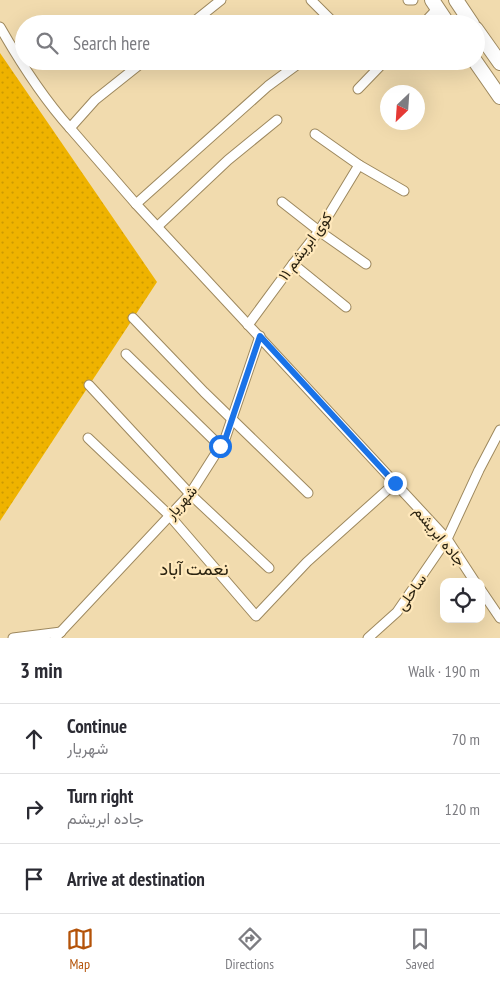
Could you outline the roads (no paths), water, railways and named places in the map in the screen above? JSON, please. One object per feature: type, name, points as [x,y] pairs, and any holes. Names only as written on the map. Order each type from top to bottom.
[{"type":"main road","points":[[456,0],[466,15]]},
{"type":"main road","points":[[485,42],[500,63]]},
{"type":"main road","points":[[481,70],[500,97]]},
{"type":"street","points":[[202,15],[221,0]]},
{"type":"street","points":[[311,0],[326,15]]},
{"type":"street","points":[[408,0],[413,0]]},
{"type":"street","name":"جاده ابریشم","points":[[0,27],[15,52]]},
{"type":"street","name":"جاده ابریشم","points":[[26,70],[55,111],[136,204],[447,539],[473,578]]},
{"type":"street","points":[[70,128],[95,100],[133,70]]},
{"type":"street","points":[[136,204],[268,86],[290,70]]},
{"type":"street","points":[[358,89],[376,70]]},
{"type":"street","points":[[158,226],[228,160],[277,120]]},
{"type":"street","points":[[314,134],[359,165],[404,191]]},
{"type":"street","name":"کوی ابریشم ۱۱","points":[[248,325],[319,232],[359,165]]},
{"type":"street","points":[[282,202],[319,232],[366,264]]},
{"type":"street","points":[[293,264],[346,307]]},
{"type":"street","points":[[133,318],[204,392],[308,493]]},
{"type":"street","name":"شهریار","points":[[58,635],[190,494],[225,440],[260,336]]},
{"type":"street","points":[[126,354],[220,446]]},
{"type":"street","points":[[90,385],[190,494],[269,568]]},
{"type":"street","name":"ساحلی","points":[[368,638],[397,612],[447,539],[500,430]]},
{"type":"street","points":[[88,438],[169,515],[256,616],[307,562],[395,483]]},
{"type":"street","points":[[485,596],[500,618]]},
{"type":"street","points":[[13,638],[58,635]]},
{"type":"district","name":"نعمت آباد","points":[[194,568]]}]
